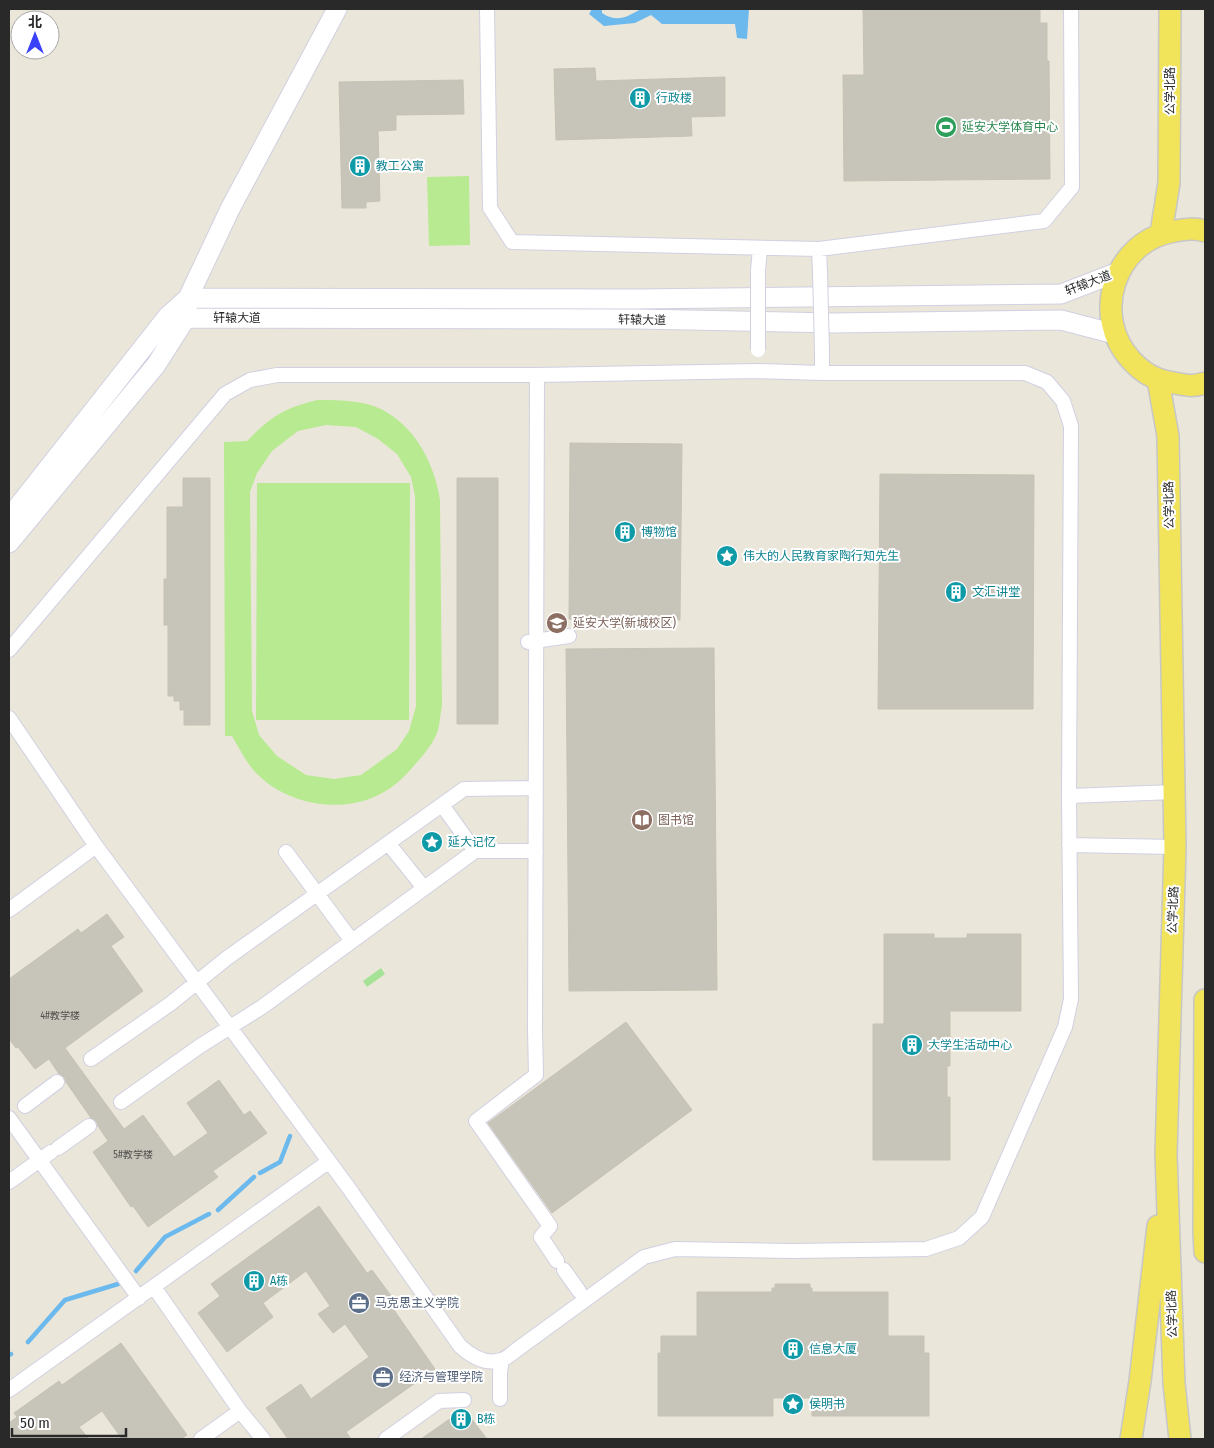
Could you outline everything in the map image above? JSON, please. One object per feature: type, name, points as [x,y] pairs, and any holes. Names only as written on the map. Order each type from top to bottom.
[{"type":"main road","name":"公学北路","points":[[1161,233],[1169,183],[1170,9]]},
{"type":"main road","points":[[1205,231],[1195,228],[1161,233],[1144,242],[1129,256],[1118,272],[1110,303],[1115,334],[1125,353],[1140,369],[1158,380],[1195,387],[1205,383]]},
{"type":"main road","name":"公学北路","points":[[1158,380],[1168,436],[1174,847],[1166,1154],[1174,1383],[1180,1439]]},
{"type":"main road","points":[[1205,1000],[1205,1252]]},
{"type":"main road","points":[[1130,1439],[1140,1381],[1166,1154]]},
{"type":"street","points":[[9,544],[156,365],[177,317],[188,298],[230,209],[337,9]]},
{"type":"street","points":[[487,9],[490,208],[512,242],[819,249],[1044,221],[1072,188],[1071,9]]},
{"type":"street","points":[[758,371],[758,271],[760,248]]},
{"type":"street","points":[[819,249],[822,373]]},
{"type":"street","name":"轩辕大道","points":[[188,298],[636,299],[1061,294],[1118,272]]},
{"type":"street","points":[[9,518],[177,317]]},
{"type":"street","name":"轩辕大道","points":[[177,317],[626,319],[834,323],[1061,320],[1115,334]]},
{"type":"street","points":[[9,650],[212,408],[225,394],[250,380],[277,375],[758,371],[822,373],[1025,373],[1048,382],[1063,401],[1071,426],[1069,796],[1071,999],[1064,1026],[982,1217],[959,1238],[926,1249],[795,1251],[675,1249],[644,1257],[502,1360],[485,1361],[470,1355],[460,1346],[348,1187],[96,846],[9,718]]},
{"type":"street","points":[[537,374],[532,642],[536,788],[536,1075],[476,1121],[550,1226],[541,1237],[579,1290]]},
{"type":"street","points":[[532,642],[569,636]]},
{"type":"street","points":[[91,1059],[170,1004],[227,958],[464,789],[536,788]]},
{"type":"street","points":[[1069,796],[1174,792]]},
{"type":"street","points":[[442,805],[475,850]]},
{"type":"street","points":[[388,843],[424,888]]},
{"type":"street","points":[[1069,845],[1174,847]]},
{"type":"street","points":[[9,910],[96,846]]},
{"type":"street","points":[[121,1102],[200,1046],[262,1007],[475,850],[536,850]]},
{"type":"street","points":[[286,852],[352,941]]},
{"type":"street","points":[[57,1082],[14,1114],[49,1153],[139,1298]]},
{"type":"street","points":[[9,1182],[89,1126]]},
{"type":"street","points":[[9,1390],[328,1162]]},
{"type":"street","points":[[154,1287],[240,1411],[263,1439]]},
{"type":"street","points":[[500,1399],[502,1360]]},
{"type":"street","points":[[386,1439],[439,1401],[464,1400]]},
{"type":"street","points":[[201,1439],[240,1411]]},
{"type":"green space","points":[[469,176],[470,245],[429,246],[427,177]]},
{"type":"green space","points":[[317,400],[342,400],[367,404],[395,418],[407,428],[425,455],[432,469],[440,500],[442,706],[438,730],[426,751],[410,770],[389,789],[369,799],[335,805],[301,800],[285,794],[270,785],[253,770],[232,736],[225,736],[224,442],[247,441],[278,414]],"holes":[[[326,425],[356,427],[378,439],[397,454],[411,477],[415,496],[416,706],[409,731],[397,749],[361,775],[334,779],[306,775],[277,756],[259,735],[252,711],[250,492],[257,473],[272,451],[298,431]]]},
{"type":"green space","points":[[257,483],[410,483],[409,720],[256,720]]},
{"type":"green space","points":[[381,968],[385,974],[367,987],[363,981]]},
{"type":"water","points":[[592,9],[602,9],[602,13],[612,18],[622,18],[641,9],[749,9],[747,39],[737,38],[735,24],[662,24],[651,15],[635,23],[604,26],[589,14]]},
{"type":"building","name":"延安大学体育中心","points":[[863,9],[1040,9],[1040,23],[1047,23],[1050,179],[844,181],[843,75],[864,75]]},
{"type":"building","name":"行政楼","points":[[595,68],[596,81],[725,77],[725,116],[691,117],[692,136],[556,140],[554,69]]},
{"type":"building","name":"教工公寓","points":[[463,80],[464,114],[396,115],[396,130],[378,131],[380,201],[366,202],[366,208],[342,208],[339,82]]},
{"type":"building","name":"博物馆","points":[[570,443],[682,444],[680,620],[569,619]]},
{"type":"building","name":"文汇讲堂","points":[[880,474],[1034,475],[1033,709],[878,709]]},
{"type":"building","points":[[183,478],[210,478],[210,725],[184,725],[184,710],[180,710],[180,701],[174,701],[174,696],[168,696],[168,625],[164,625],[164,579],[167,579],[167,507],[183,507]]},
{"type":"building","points":[[457,478],[498,478],[498,724],[457,724]]},
{"type":"building","name":"图书馆","points":[[714,648],[717,990],[569,991],[566,649]]},
{"type":"building","points":[[107,914],[124,937],[111,946],[143,991],[65,1048],[124,1129],[143,1115],[174,1157],[208,1133],[187,1103],[219,1080],[244,1115],[250,1111],[267,1133],[213,1171],[218,1177],[148,1227],[133,1206],[131,1207],[93,1152],[108,1141],[64,1077],[59,1074],[49,1059],[35,1069],[18,1047],[16,1048],[9,1039],[9,979],[78,929],[81,933]]},
{"type":"building","name":"大学生活动中心","points":[[884,934],[934,934],[934,938],[967,938],[967,934],[1021,934],[1021,1011],[950,1011],[950,1066],[947,1066],[947,1097],[950,1097],[950,1160],[873,1160],[873,1024],[884,1024]]},
{"type":"building","points":[[626,1022],[692,1110],[552,1213],[488,1123]]},
{"type":"building","points":[[319,1206],[367,1273],[372,1270],[392,1297],[387,1300],[435,1369],[346,1432],[351,1439],[288,1439],[266,1408],[301,1384],[311,1399],[369,1357],[345,1324],[333,1333],[318,1314],[330,1306],[306,1271],[263,1303],[273,1317],[227,1352],[198,1313],[220,1296],[211,1284]]},
{"type":"building","name":"信息大厦","points":[[775,1284],[810,1284],[812,1292],[888,1292],[888,1336],[924,1336],[924,1353],[929,1353],[929,1416],[812,1416],[812,1398],[773,1398],[773,1416],[658,1416],[658,1353],[661,1353],[661,1336],[697,1336],[697,1292],[772,1292]]},
{"type":"building","points":[[121,1343],[187,1435],[181,1439],[122,1439],[102,1411],[79,1427],[89,1439],[9,1439],[9,1423],[17,1417],[14,1413],[59,1381],[62,1385]]},
{"type":"building","name":"B栋","points":[[464,1409],[487,1439],[421,1439]]},
{"type":"waterway","points":[[260,1173],[280,1162],[290,1136]]},
{"type":"waterway","points":[[218,1210],[254,1177]]},
{"type":"waterway","points":[[136,1271],[165,1237],[209,1214]]},
{"type":"waterway","points":[[28,1342],[65,1300],[118,1284]]},
{"type":"place","name":"行政楼","points":[[640,98]]},
{"type":"place","name":"延安大学体育中心","points":[[946,127]]},
{"type":"place","name":"教工公寓","points":[[360,166]]},
{"type":"place","name":"博物馆","points":[[625,532]]},
{"type":"place","name":"伟大的人民教育家陶行知先生","points":[[727,556]]},
{"type":"place","name":"文汇讲堂","points":[[956,592]]},
{"type":"place","name":"延安大学(新城校区)","points":[[557,623]]},
{"type":"place","name":"图书馆","points":[[642,820]]},
{"type":"place","name":"延大记忆","points":[[432,842]]},
{"type":"place","name":"大学生活动中心","points":[[912,1045]]},
{"type":"place","name":"A栋","points":[[254,1281]]},
{"type":"place","name":"马克思主义学院","points":[[359,1303]]},
{"type":"place","name":"信息大厦","points":[[793,1349]]},
{"type":"place","name":"经济与管理学院","points":[[383,1377]]},
{"type":"place","name":"侯明书","points":[[793,1404]]},
{"type":"place","name":"B栋","points":[[461,1419]]}]
